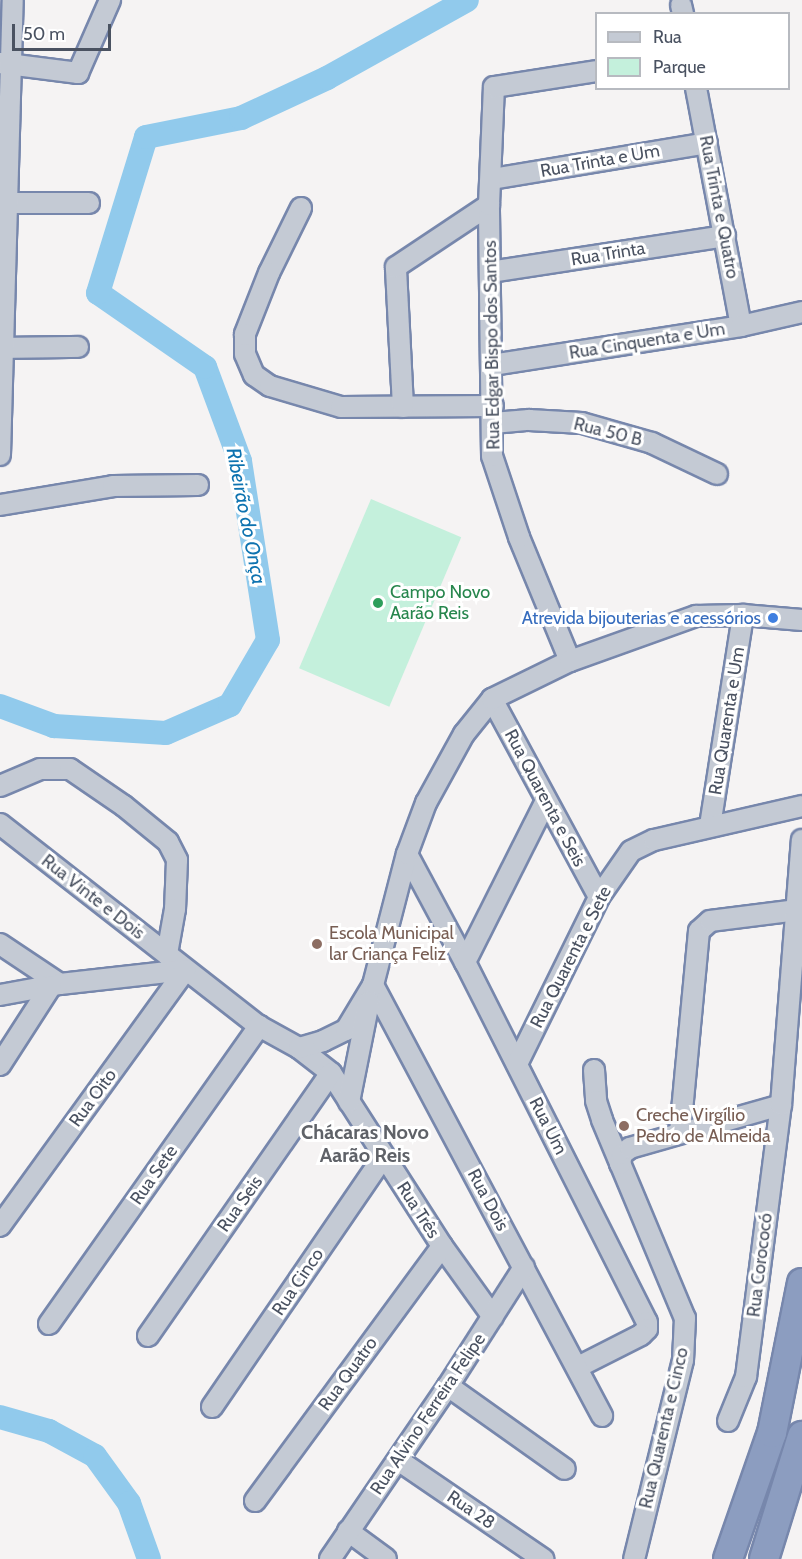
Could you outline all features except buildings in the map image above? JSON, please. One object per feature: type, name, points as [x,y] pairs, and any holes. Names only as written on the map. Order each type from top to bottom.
[{"type":"highway","points":[[728,1559],[772,1433],[802,1283]]},
{"type":"highway","points":[[764,1559],[799,1463],[802,1436]]},
{"type":"street","points":[[0,455],[6,203],[4,59],[13,0]]},
{"type":"street","points":[[4,59],[78,73],[110,0]]},
{"type":"street","name":"Rua Edgar Bispo dos Santos","points":[[570,662],[519,537],[492,456],[489,206],[492,179],[494,87],[595,71]]},
{"type":"street","name":"Rua Trinta e Quatro","points":[[696,90],[741,327]]},
{"type":"street","name":"Rua Trinta e Um","points":[[492,179],[707,143]]},
{"type":"street","points":[[6,203],[89,203]]},
{"type":"street","points":[[403,407],[396,267],[489,206]]},
{"type":"street","name":"Rua 50 B","points":[[301,208],[269,273],[245,334],[245,354],[254,375],[270,386],[341,407],[403,407],[582,423],[652,443],[717,474]]},
{"type":"street","name":"Rua Trinta","points":[[490,272],[725,236]]},
{"type":"street","name":"Rua Cinquenta e Um","points":[[492,365],[741,327],[802,312]]},
{"type":"street","points":[[3,348],[78,347]]},
{"type":"street","points":[[0,505],[113,486],[198,485]]},
{"type":"street","points":[[349,1102],[373,985],[407,854],[426,803],[458,744],[492,699],[570,662],[696,616],[743,615],[802,620]]},
{"type":"street","name":"Rua Quarenta e Um","points":[[710,826],[743,615]]},
{"type":"street","name":"Rua Quarenta e Seis","points":[[492,699],[599,897]]},
{"type":"street","points":[[0,786],[40,770],[70,769],[124,806],[168,842],[177,860],[175,909],[167,954]]},
{"type":"street","points":[[465,962],[546,801]]},
{"type":"street","name":"Rua Quarenta e Sete","points":[[518,1064],[599,897],[631,851],[654,840],[802,806]]},
{"type":"street","name":"Rua Vinte e Dois","points":[[0,824],[259,1026]]},
{"type":"street","name":"Rua Corococó","points":[[728,1421],[746,1377],[781,1106],[802,840]]},
{"type":"street","name":"Rua Um","points":[[407,854],[518,1064],[647,1322],[646,1329],[641,1335],[578,1367]]},
{"type":"street","points":[[680,1132],[699,931],[711,921],[797,909]]},
{"type":"street","points":[[0,944],[55,985]]},
{"type":"street","points":[[0,995],[55,985],[185,970]]},
{"type":"street","name":"Rua Oito","points":[[0,1226],[185,970]]},
{"type":"street","points":[[0,1065],[55,985]]},
{"type":"street","points":[[299,1047],[323,1041],[346,1030],[373,985]]},
{"type":"street","name":"Rua Dois","points":[[373,985],[602,1416]]},
{"type":"street","name":"Rua Três","points":[[259,1026],[299,1047],[331,1073],[442,1246],[493,1317]]},
{"type":"street","name":"Rua Sete","points":[[49,1324],[259,1026]]},
{"type":"street","name":"Rua Quarenta e Cinco","points":[[594,1070],[596,1101],[685,1318],[682,1360],[634,1559]]},
{"type":"street","name":"Rua Seis","points":[[148,1336],[331,1073]]},
{"type":"street","points":[[620,1164],[622,1154],[630,1148],[680,1132],[781,1106]]},
{"type":"street","name":"Rua Cinco","points":[[212,1407],[383,1157]]},
{"type":"street","name":"Rua Quatro","points":[[255,1501],[442,1246]]},
{"type":"street","name":"Rua Alvino Ferreira Felipe","points":[[330,1559],[448,1386],[524,1267]]},
{"type":"street","points":[[448,1386],[565,1469]]},
{"type":"street","name":"Rua 28","points":[[398,1460],[543,1559]]},
{"type":"street","points":[[348,1531],[386,1559]]},
{"type":"green space","name":"Campo Novo Aarão Reis","points":[[371,499],[461,537],[389,707],[299,668]]},
{"type":"waterway","name":"Ribeirão do Onça","points":[[0,706],[54,726],[166,733],[230,705],[268,640],[240,461],[205,367],[98,293],[146,137],[241,118],[327,78],[467,0]]},
{"type":"waterway","name":"Ribeirão do Onça","points":[[0,1417],[49,1431],[95,1456],[129,1503],[149,1559]]},
{"type":"place","name":"Campo Novo Aarão Reis","points":[[378,603]]},
{"type":"place","name":"Atrevida bijouterias e acessórios","points":[[773,618]]},
{"type":"place","name":"Escola Municipal lar Criança Feliz","points":[[317,944]]},
{"type":"place","name":"Creche Virgílio Pedro de Almeida","points":[[624,1126]]},
{"type":"district","name":"Chácaras Novo Aarão Reis","points":[[365,1144]]}]
